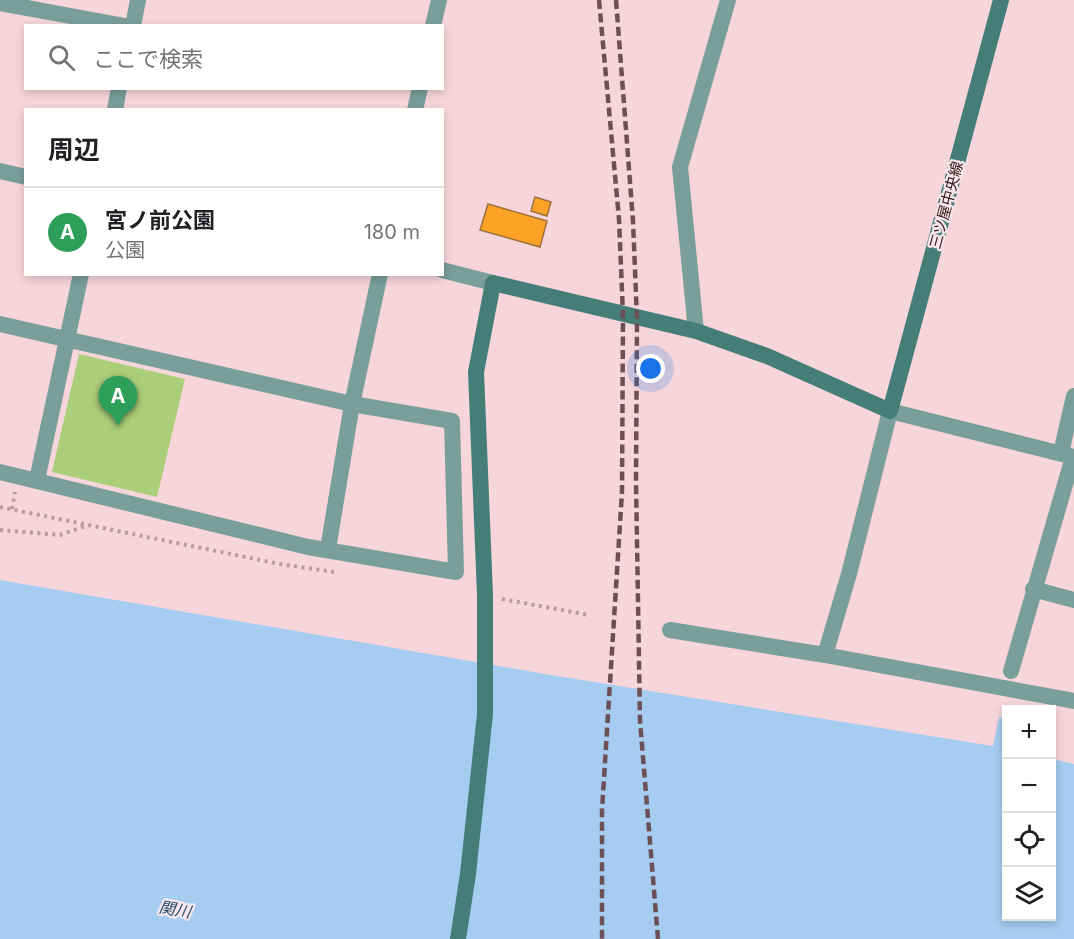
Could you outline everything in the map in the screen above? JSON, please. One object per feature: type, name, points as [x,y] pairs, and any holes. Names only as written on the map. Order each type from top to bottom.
[{"type":"main road","name":"三ツ屋中央線","points":[[890,411],[1001,0]]},
{"type":"main road","points":[[458,939],[468,874],[485,714],[486,611],[476,372],[493,283],[696,331],[767,356],[890,411]]},
{"type":"street","points":[[133,24],[138,0]]},
{"type":"street","points":[[433,24],[438,0]]},
{"type":"street","points":[[696,331],[680,167],[728,0]]},
{"type":"street","points":[[0,3],[20,3],[116,24]]},
{"type":"street","points":[[114,108],[119,90]]},
{"type":"street","points":[[415,108],[420,90]]},
{"type":"street","points":[[0,171],[24,177]]},
{"type":"street","points":[[444,271],[493,283]]},
{"type":"street","points":[[37,480],[69,339],[81,276]]},
{"type":"street","points":[[328,549],[352,404],[380,276]]},
{"type":"street","points":[[0,324],[352,404],[452,421],[456,572],[308,547],[0,472]]},
{"type":"street","points":[[1011,671],[1069,456],[1074,396]]},
{"type":"street","points":[[825,655],[849,574],[890,411],[1069,456]]},
{"type":"street","points":[[1033,589],[1074,600]]},
{"type":"street","points":[[670,630],[825,655],[1074,701]]},
{"type":"path","points":[[0,530],[60,534],[88,525]]},
{"type":"green space","points":[[79,354],[185,379],[157,497],[52,472]]},
{"type":"water","name":"関川","points":[[0,580],[551,675],[993,746],[999,717],[1002,718],[1002,921],[1056,921],[1056,760],[1074,764],[1074,939],[0,939]]},
{"type":"building","points":[[535,197],[551,202],[547,216],[531,211]]},
{"type":"building","points":[[488,204],[547,221],[540,247],[480,230]]},
{"type":"railway","points":[[599,0],[619,219],[623,315],[622,492],[602,810],[602,939]]},
{"type":"railway","points":[[616,0],[633,221],[637,319],[636,481],[640,721],[658,939]]},
{"type":"place","name":"宮ノ前公園","points":[[118,426]]}]
